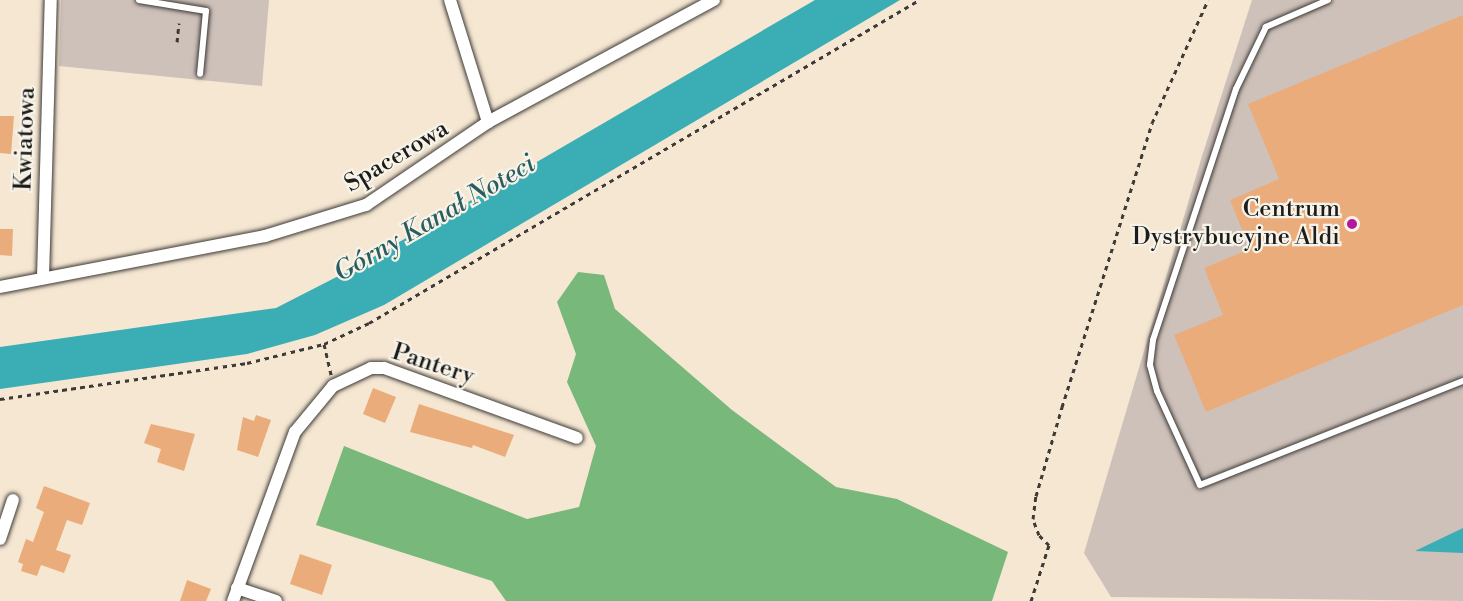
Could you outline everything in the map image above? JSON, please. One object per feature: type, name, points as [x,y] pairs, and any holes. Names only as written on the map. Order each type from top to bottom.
[{"type":"street","name":"Kwiatowa","points":[[43,278],[51,0]]},
{"type":"street","points":[[450,0],[488,122]]},
{"type":"street","name":"Spacerowa","points":[[0,287],[265,236],[366,206],[488,122],[690,5],[714,0]]},
{"type":"street","name":"Pantery","points":[[233,601],[296,432],[333,386],[370,368],[384,368],[577,438]]},
{"type":"street","points":[[0,539],[13,500]]},
{"type":"street","points":[[237,588],[276,601]]},
{"type":"lane","points":[[139,0],[206,11],[200,74]]},
{"type":"lane","points":[[1328,0],[1266,27],[1236,89],[1153,340],[1150,365],[1157,391],[1200,485],[1463,381]]},
{"type":"path","points":[[0,399],[247,363],[324,344],[369,323],[919,0]]},
{"type":"path","points":[[1031,601],[1049,545],[1039,535],[1033,519],[1036,496],[1058,418],[1152,123],[1208,0]]},
{"type":"path","points":[[177,42],[179,23]]},
{"type":"path","points":[[324,344],[333,386]]},
{"type":"shaded area","points":[[61,0],[269,0],[262,86],[59,66]]},
{"type":"shaded area","points":[[1252,0],[1463,0],[1463,601],[1111,597],[1084,553],[1202,156]]},
{"type":"green space","points":[[578,272],[604,275],[615,309],[732,410],[836,487],[897,499],[1008,552],[992,601],[506,601],[492,581],[316,525],[344,446],[527,519],[579,507],[596,446],[567,382],[576,354],[557,302]]},
{"type":"water","points":[[815,0],[900,0],[384,305],[315,335],[247,354],[0,389],[0,347],[276,308],[358,266]]},
{"type":"water","points":[[1463,528],[1463,553],[1415,551]]},
{"type":"building","name":"Centrum Dystrybucyjne Aldi","points":[[1463,15],[1463,305],[1206,412],[1174,335],[1223,315],[1204,268],[1250,249],[1230,200],[1279,179],[1248,104]]},
{"type":"building","points":[[0,116],[14,116],[11,154],[0,153]]},
{"type":"building","points":[[0,229],[13,229],[12,256],[0,255]]},
{"type":"building","points":[[373,388],[396,397],[385,423],[363,414]]},
{"type":"building","points":[[419,404],[514,435],[505,457],[473,445],[472,448],[410,432]]},
{"type":"building","points":[[256,415],[271,420],[258,457],[237,450],[243,417],[254,421]]},
{"type":"building","points":[[151,424],[195,434],[184,471],[157,462],[161,449],[144,443]]},
{"type":"building","points":[[44,486],[90,503],[82,525],[67,520],[56,550],[71,555],[64,573],[41,565],[37,576],[21,571],[23,564],[18,562],[26,539],[33,542],[44,512],[36,508]]},
{"type":"building","points":[[300,554],[332,565],[322,595],[290,584]]},
{"type":"building","points":[[187,580],[211,589],[206,601],[180,601]]},
{"type":"place","name":"Centrum Dystrybucyjne Aldi","points":[[1352,224]]},
{"type":"water label","name":"Górny Kanał Noteci","points":[[435,219]]}]
